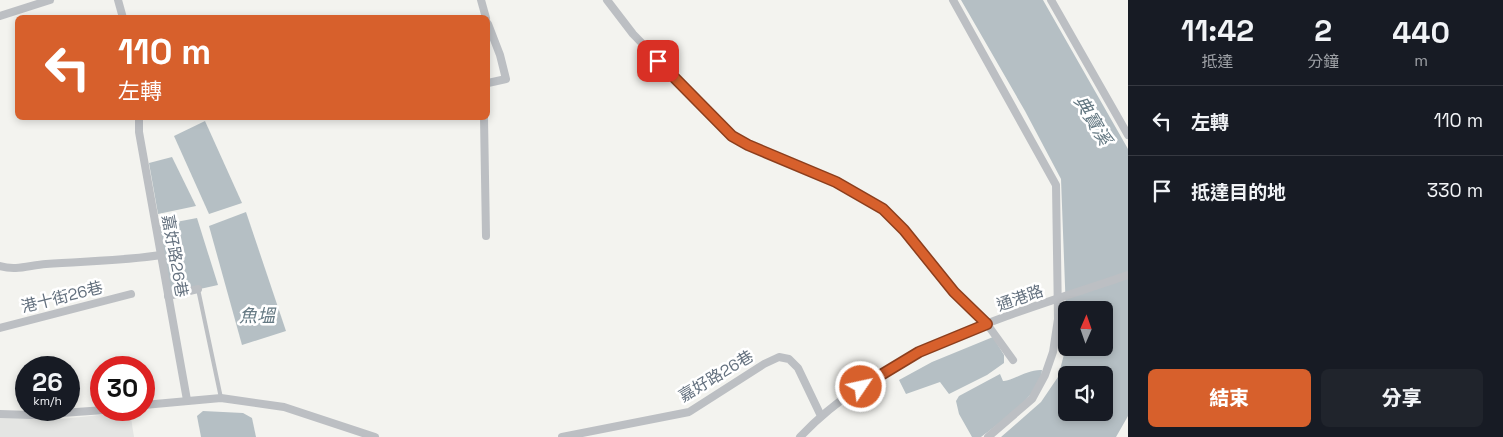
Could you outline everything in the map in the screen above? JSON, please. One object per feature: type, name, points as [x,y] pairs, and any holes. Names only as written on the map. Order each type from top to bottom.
[{"type":"street","points":[[0,16],[50,0]]},
{"type":"street","points":[[118,0],[122,15]]},
{"type":"street","points":[[485,15],[481,2],[492,0]]},
{"type":"street","points":[[607,0],[633,34],[695,101],[732,136],[748,145],[836,182],[883,209],[904,230],[954,292],[987,324],[1013,360]]},
{"type":"street","points":[[953,0],[1056,186],[1060,298],[1057,338],[1045,376],[1032,399],[988,437]]},
{"type":"street","points":[[1051,0],[1128,135]]},
{"type":"street","points":[[490,29],[506,79],[490,83]]},
{"type":"street","name":"嘉好路26巷","points":[[139,120],[139,132],[168,296],[183,400]]},
{"type":"street","points":[[484,120],[486,236]]},
{"type":"street","points":[[0,266],[23,268],[43,264],[129,260],[161,255]]},
{"type":"street","name":"通港路","points":[[800,437],[821,416],[874,378],[919,352],[987,324],[1128,275]]},
{"type":"street","points":[[168,296],[198,289]]},
{"type":"street","name":"港十街26巷","points":[[0,328],[131,294]]},
{"type":"street","name":"嘉好路26巷","points":[[562,437],[689,412],[764,364],[779,357],[789,359],[798,368],[821,416]]},
{"type":"street","points":[[155,403],[222,398],[284,407],[375,437]]},
{"type":"street","points":[[0,414],[32,415],[90,411]]},
{"type":"lane","points":[[198,289],[222,398]]},
{"type":"shaded area","points":[[0,416],[15,417],[15,421],[80,421],[80,417],[90,416],[90,421],[131,421],[134,437],[0,437]]},
{"type":"water","name":"典寶溪","points":[[961,0],[1043,0],[1128,149],[1128,416],[1116,437],[1001,437],[1041,402],[1058,377],[1058,421],[1113,421],[1113,366],[1061,366],[1064,356],[1113,356],[1113,301],[1066,301],[1061,179],[1025,111]]},
{"type":"water","points":[[205,121],[242,203],[209,214],[174,136]]},
{"type":"water","points":[[172,157],[196,206],[158,214],[149,163]]},
{"type":"water","name":"魚塭","points":[[246,212],[286,331],[242,345],[209,226]]},
{"type":"water","name":"魚塭","points":[[197,218],[218,285],[168,296],[155,226]]},
{"type":"water","points":[[993,337],[1004,355],[1004,363],[987,375],[949,394],[940,382],[906,394],[899,380],[932,362]]},
{"type":"water","points":[[1042,370],[1035,389],[1018,407],[981,437],[972,437],[959,414],[956,401],[959,396],[1000,374],[1003,381],[1006,381],[1031,371]]},
{"type":"water","points":[[203,411],[243,413],[252,418],[256,437],[201,437],[197,416]]},
{"type":"route","points":[[658,61],[695,101],[732,136],[748,145],[836,182],[883,209],[930,260],[954,292],[987,324],[919,352],[861,387]]}]
